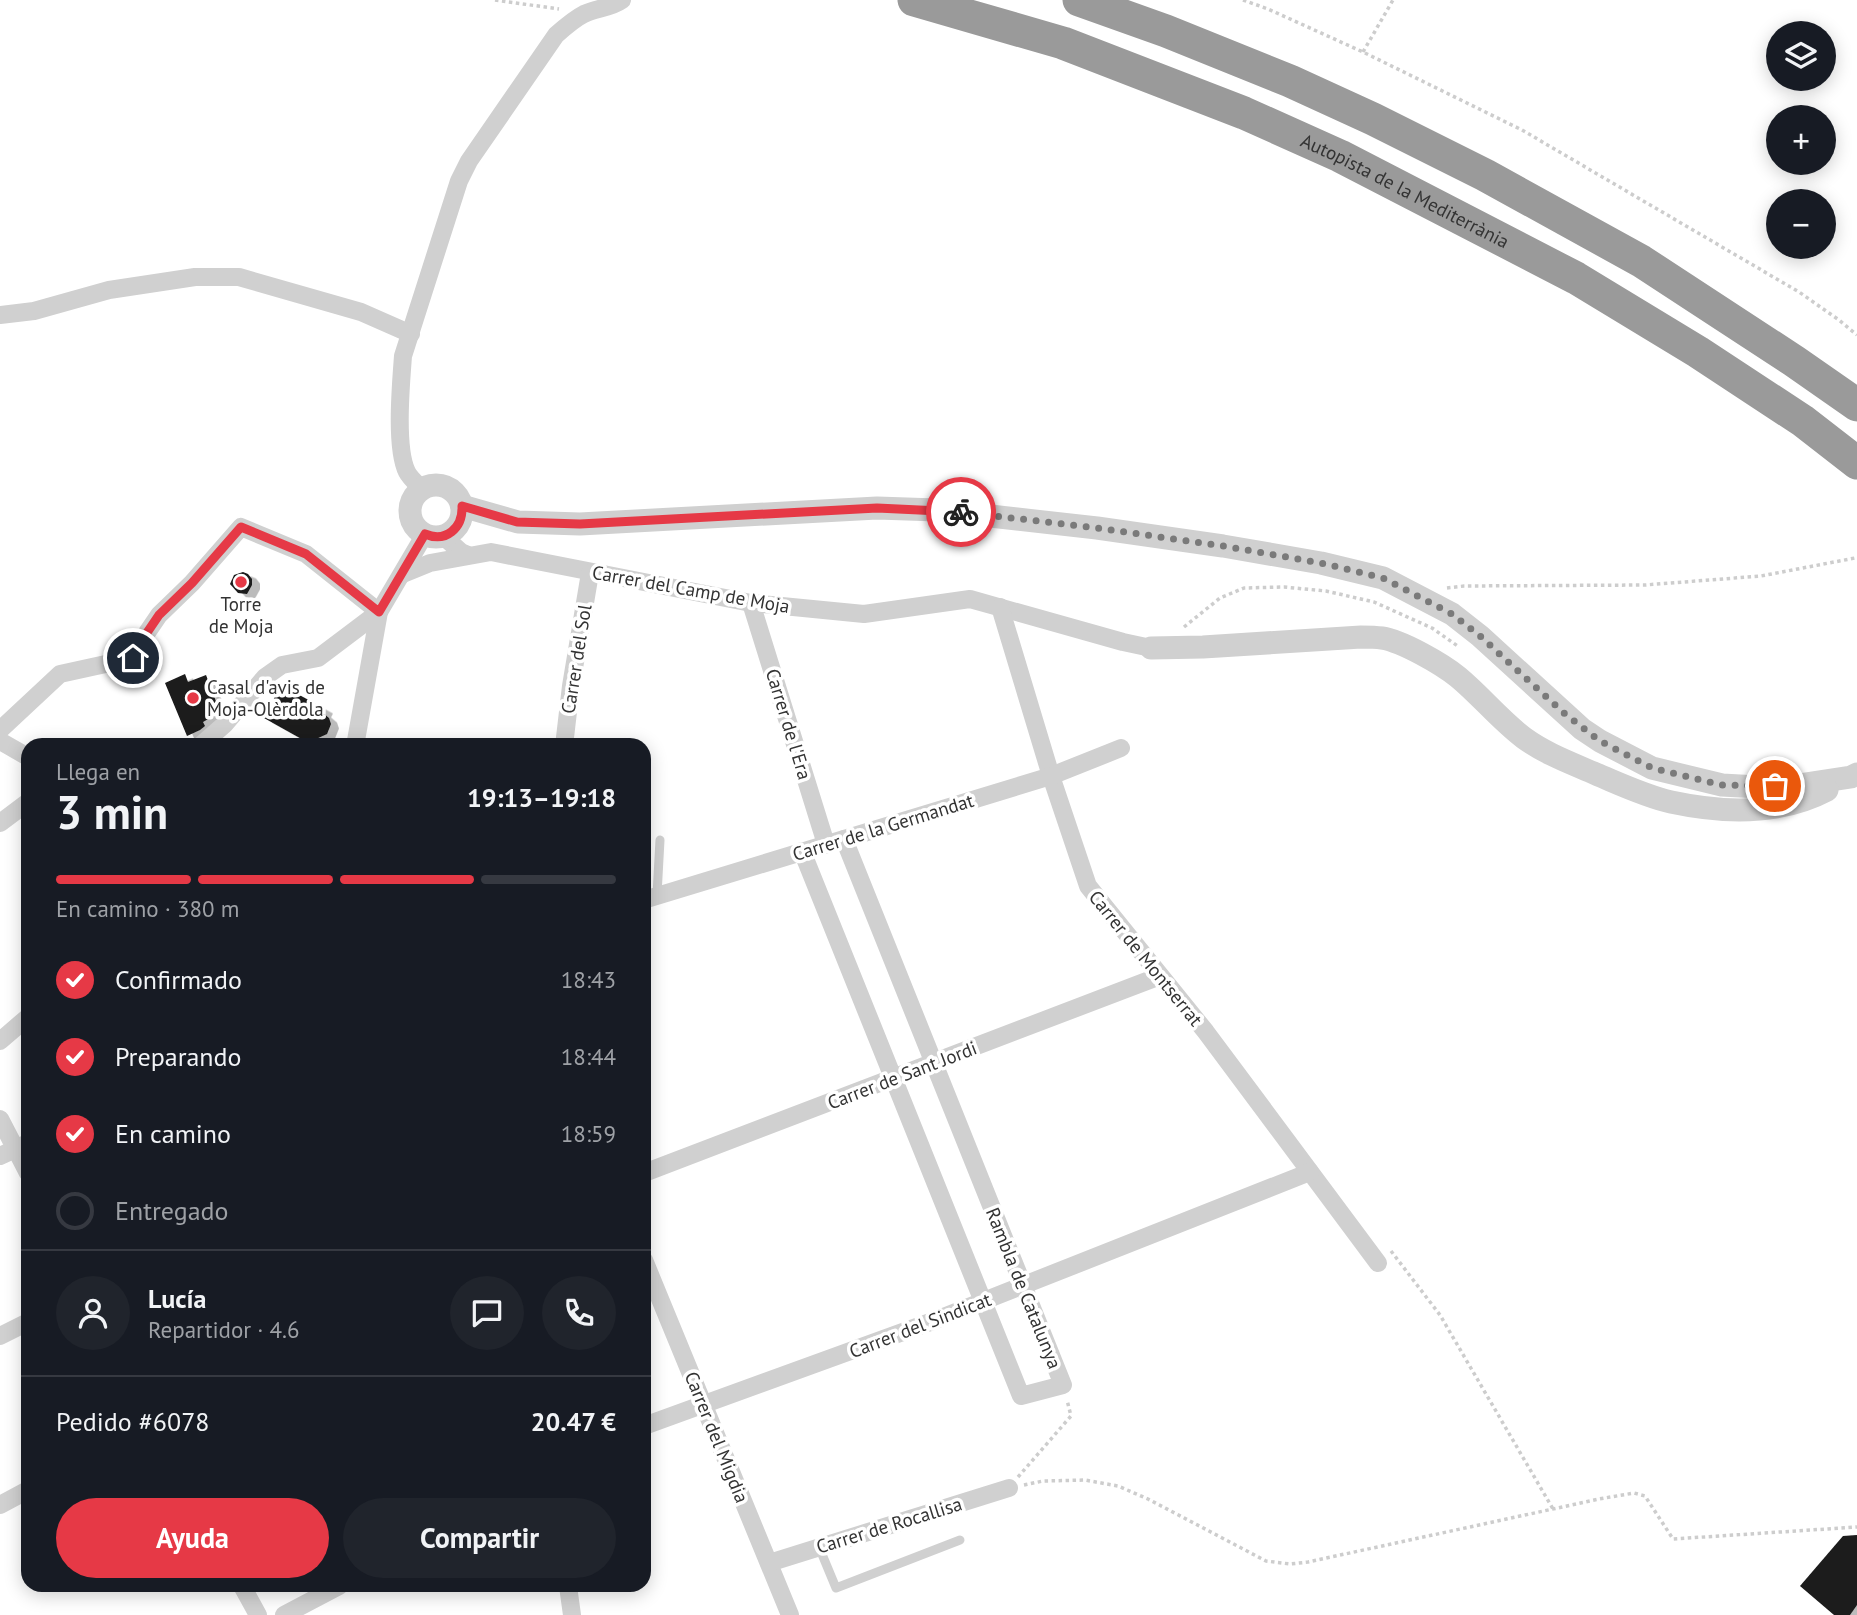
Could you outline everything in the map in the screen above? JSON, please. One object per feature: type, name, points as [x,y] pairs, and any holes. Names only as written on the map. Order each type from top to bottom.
[{"type":"highway","name":"Autopista de la Mediterrània","points":[[914,0],[1063,43],[1244,113],[1340,156],[1576,278],[1698,352],[1803,421],[1857,463]]},
{"type":"highway","points":[[1079,0],[1166,31],[1290,81],[1373,119],[1485,176],[1641,261],[1857,405]]},
{"type":"street","points":[[422,489],[407,472],[400,439],[403,356],[453,198],[469,161],[556,35],[586,13],[615,5],[622,0]]},
{"type":"street","points":[[0,316],[34,311],[109,290],[195,277],[239,277],[361,312],[411,334]]},
{"type":"street","points":[[209,738],[225,724],[265,677],[282,665],[318,658],[379,612],[403,574],[434,535],[457,528],[463,514],[459,498],[454,491],[438,484],[422,489],[416,494],[410,509],[413,524],[434,535],[461,552],[468,555]]},
{"type":"street","points":[[462,506],[517,522],[580,524],[877,508],[937,510],[981,513],[1173,539],[1321,563],[1383,578],[1452,614],[1582,729],[1652,768],[1721,785],[1758,787],[1793,786],[1854,776]]},
{"type":"street","points":[[0,730],[60,674],[133,658],[159,615],[192,583],[241,527],[306,554],[379,612]]},
{"type":"street","name":"Carrer del Camp de Moja","points":[[403,574],[430,563],[491,552],[751,603],[863,614],[970,599],[1151,648]]},
{"type":"street","name":"Carrer del Sol","points":[[565,738],[590,572]]},
{"type":"street","name":"Carrer de l'Era","points":[[751,603],[826,844]]},
{"type":"street","name":"Carrer de Montserrat","points":[[1000,607],[1051,776],[1088,886],[1206,1032],[1378,1263]]},
{"type":"street","points":[[356,738],[379,612]]},
{"type":"street","points":[[1151,648],[1384,638],[1404,646],[1457,676],[1502,720],[1548,754],[1670,802],[1708,808],[1769,809],[1815,796],[1854,776]]},
{"type":"street","points":[[0,741],[21,753]]},
{"type":"street","name":"Carrer de la Germandat","points":[[651,896],[1051,776],[1121,748]]},
{"type":"street","points":[[0,823],[21,807]]},
{"type":"street","name":"Rambla de Catalunya","points":[[802,852],[1021,1396],[1063,1385],[844,839]]},
{"type":"street","name":"Carrer de Sant Jordi","points":[[651,1170],[1160,976]]},
{"type":"street","points":[[0,1041],[21,1023]]},
{"type":"street","points":[[0,1119],[15,1149]]},
{"type":"street","name":"Carrer del Sindicat","points":[[651,1424],[983,1302],[1310,1172]]},
{"type":"street","name":"Carrer del Migdia","points":[[651,1287],[790,1615]]},
{"type":"street","points":[[0,1336],[21,1326]]},
{"type":"street","name":"Carrer de Rocallisa","points":[[768,1563],[1009,1488]]},
{"type":"street","points":[[0,1505],[21,1494]]},
{"type":"street","points":[[245,1592],[258,1615]]},
{"type":"street","points":[[284,1615],[328,1592]]},
{"type":"street","points":[[569,1592],[572,1615]]},
{"type":"lane","points":[[651,896],[660,840]]},
{"type":"lane","points":[[819,1547],[836,1588],[960,1540]]},
{"type":"path","points":[[495,0],[586,13]]},
{"type":"path","points":[[1243,0],[1363,52],[1522,130],[1799,292],[1857,335]]},
{"type":"path","points":[[1363,52],[1393,0]]},
{"type":"path","points":[[1414,593],[1464,586],[1645,586],[1760,576],[1855,558]]},
{"type":"path","points":[[1366,1246],[1393,1251],[1440,1315],[1553,1509]]},
{"type":"path","points":[[1009,1488],[1071,1416],[1063,1385]]},
{"type":"path","points":[[1009,1488],[1043,1481],[1085,1480],[1118,1486],[1266,1560],[1290,1564],[1634,1493],[1645,1496],[1672,1539],[1857,1527]]},
{"type":"building","name":"Torre de Moja","points":[[243,572],[252,579],[247,594],[238,593],[230,584],[234,575]]},
{"type":"building","name":"Casal d'avis de Moja-Olèrdola","points":[[185,674],[188,682],[206,675],[220,712],[203,722],[205,726],[200,730],[187,736],[165,683]]},
{"type":"building","points":[[281,685],[325,709],[323,713],[331,724],[327,734],[318,738],[300,738],[264,718]]},
{"type":"building","points":[[1857,1535],[1857,1605],[1850,1615],[1834,1615],[1800,1586],[1843,1536]]},
{"type":"way so far","points":[[961,512],[1223,546],[1321,563],[1383,578],[1452,614],[1582,729],[1600,741],[1652,768],[1721,785],[1775,786]]},
{"type":"place","name":"Torre de Moja","points":[[241,582]]},
{"type":"place","name":"Casal d'avis de Moja-Olèrdola","points":[[193,698]]},
{"type":"route","points":[[133,658],[159,615],[192,583],[241,527],[306,554],[379,612],[425,534],[431,537],[443,536],[457,528],[463,514],[462,506],[517,522],[580,524],[877,508],[961,512]]}]
